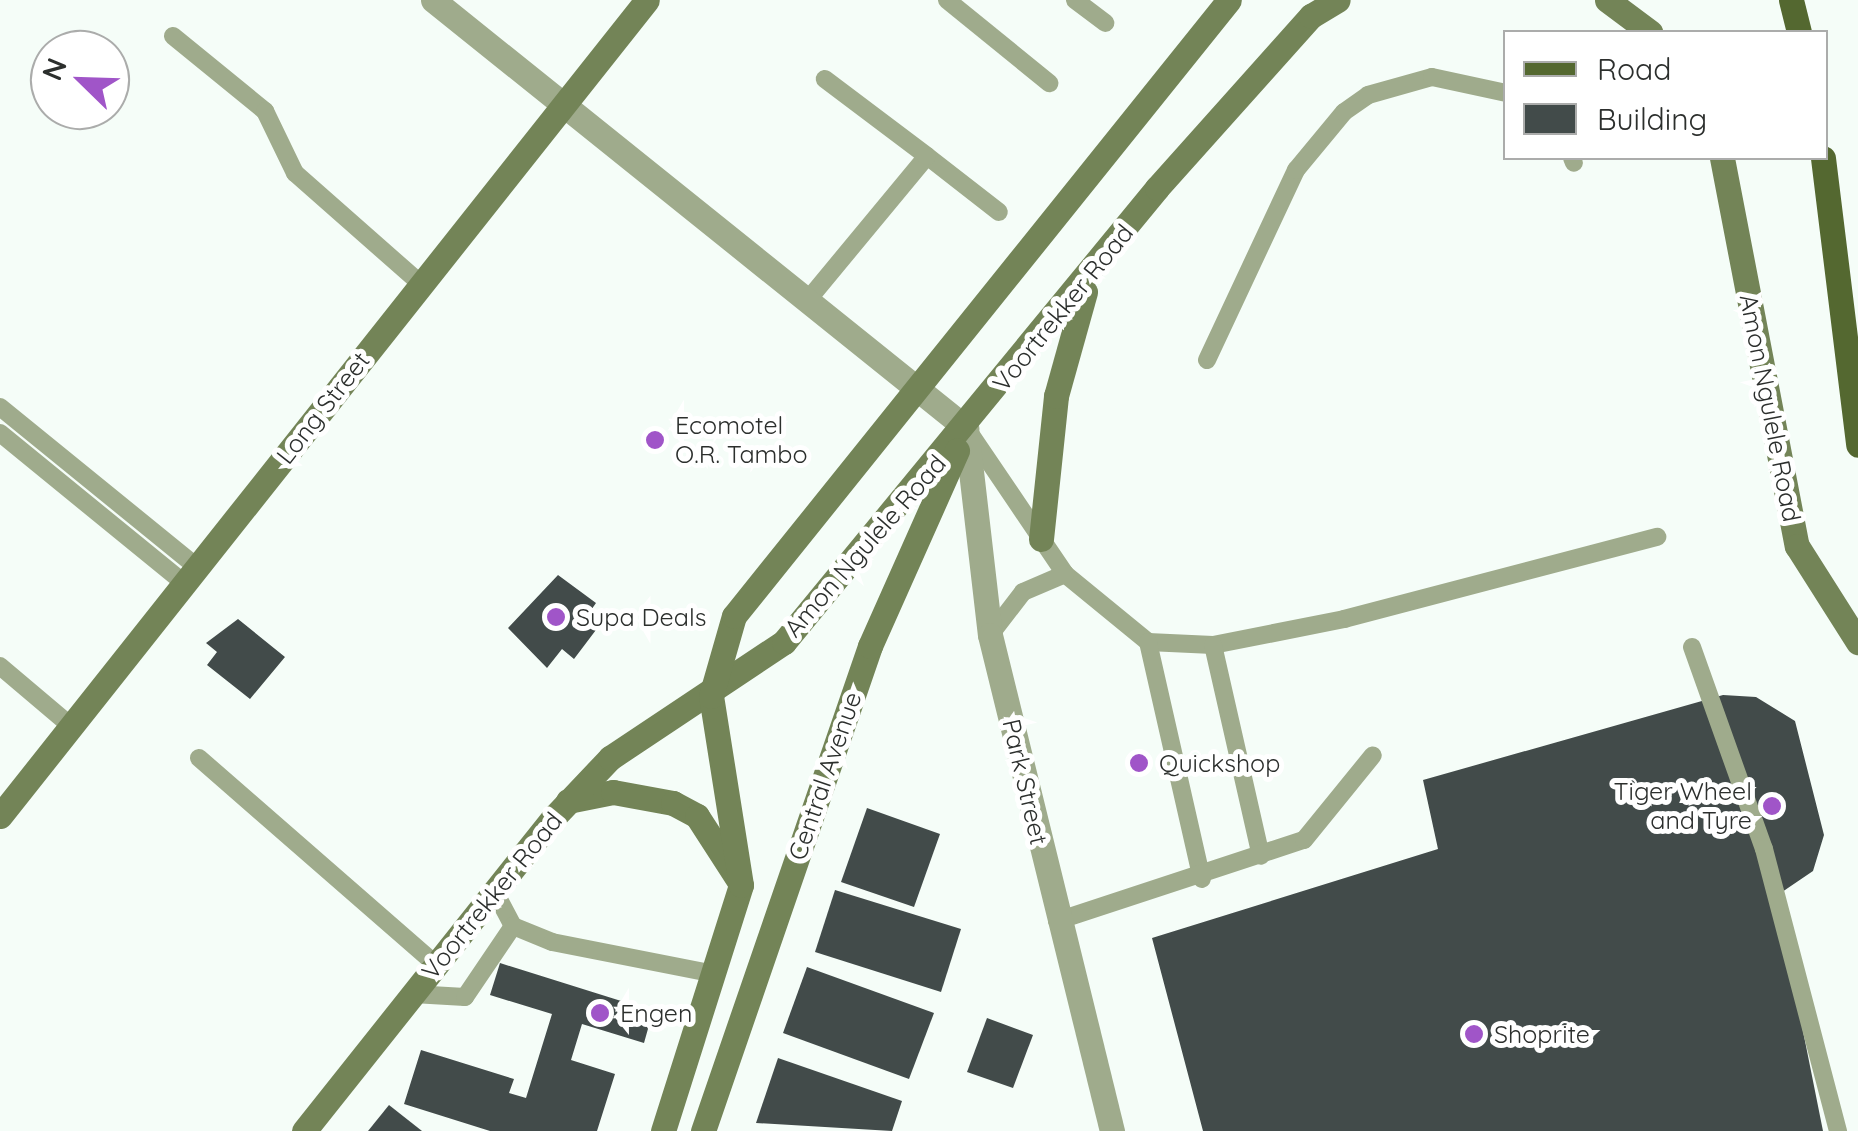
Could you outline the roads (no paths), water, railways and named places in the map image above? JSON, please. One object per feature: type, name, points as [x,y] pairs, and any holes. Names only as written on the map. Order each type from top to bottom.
[{"type":"main road","name":"Long Street","points":[[1,813],[646,0]]},
{"type":"main road","points":[[663,1131],[742,885],[711,696],[734,616],[1229,0]]},
{"type":"main road","name":"Voortrekker Road","points":[[966,428],[1088,282],[1157,188],[1312,16],[1338,0]]},
{"type":"main road","points":[[1607,0],[1647,30]]},
{"type":"main road","points":[[1791,0],[1798,30]]},
{"type":"main road","name":"Amon Ngulele Road","points":[[1722,160],[1798,546],[1858,642]]},
{"type":"main road","points":[[1823,160],[1858,446]]},
{"type":"main road","points":[[1042,540],[1056,396],[1088,282]]},
{"type":"main road","name":"Amon Ngulele Road","points":[[711,696],[784,642],[966,428]]},
{"type":"main road","name":"Central Avenue","points":[[703,1131],[870,646],[966,428]]},
{"type":"main road","name":"Voortrekker Road","points":[[304,1131],[568,801],[642,734],[711,696]]},
{"type":"main road","points":[[568,801],[613,792],[673,803],[697,816],[742,885]]},
{"type":"street","points":[[433,0],[966,428]]},
{"type":"street","name":"Park Street","points":[[966,428],[990,635],[1057,921],[1112,1131]]},
{"type":"lane","points":[[947,0],[1049,84]]},
{"type":"lane","points":[[1074,0],[1104,23]]},
{"type":"lane","points":[[173,36],[264,111],[295,173],[422,284]]},
{"type":"lane","points":[[1208,360],[1296,170],[1344,112],[1368,95],[1432,77],[1503,92]]},
{"type":"lane","points":[[825,78],[999,212]]},
{"type":"lane","points":[[807,301],[926,156]]},
{"type":"lane","points":[[0,407],[191,575]]},
{"type":"lane","points":[[966,428],[1064,574],[1148,642],[1213,644],[1657,537]]},
{"type":"lane","points":[[0,432],[191,575]]},
{"type":"lane","points":[[990,635],[1023,592],[1064,574]]},
{"type":"lane","points":[[1148,642],[1202,879]]},
{"type":"lane","points":[[1213,644],[1261,856]]},
{"type":"lane","points":[[1692,647],[1769,866],[1838,1131]]},
{"type":"lane","points":[[0,666],[72,726]]},
{"type":"lane","points":[[1057,921],[1202,879],[1304,840],[1373,755]]},
{"type":"lane","points":[[199,758],[436,965]]},
{"type":"lane","points":[[494,890],[513,926],[715,974]]},
{"type":"lane","points":[[413,994],[465,997],[513,926]]},
{"type":"place","name":"Ecomotel O.R. Tambo","points":[[655,440]]},
{"type":"place","name":"Supa Deals","points":[[556,617]]},
{"type":"place","name":"Quickshop","points":[[1139,763]]},
{"type":"place","name":"Tiger Wheel and Tyre","points":[[1772,806]]},
{"type":"place","name":"Engen","points":[[600,1013]]},
{"type":"place","name":"Shoprite","points":[[1474,1034]]}]
